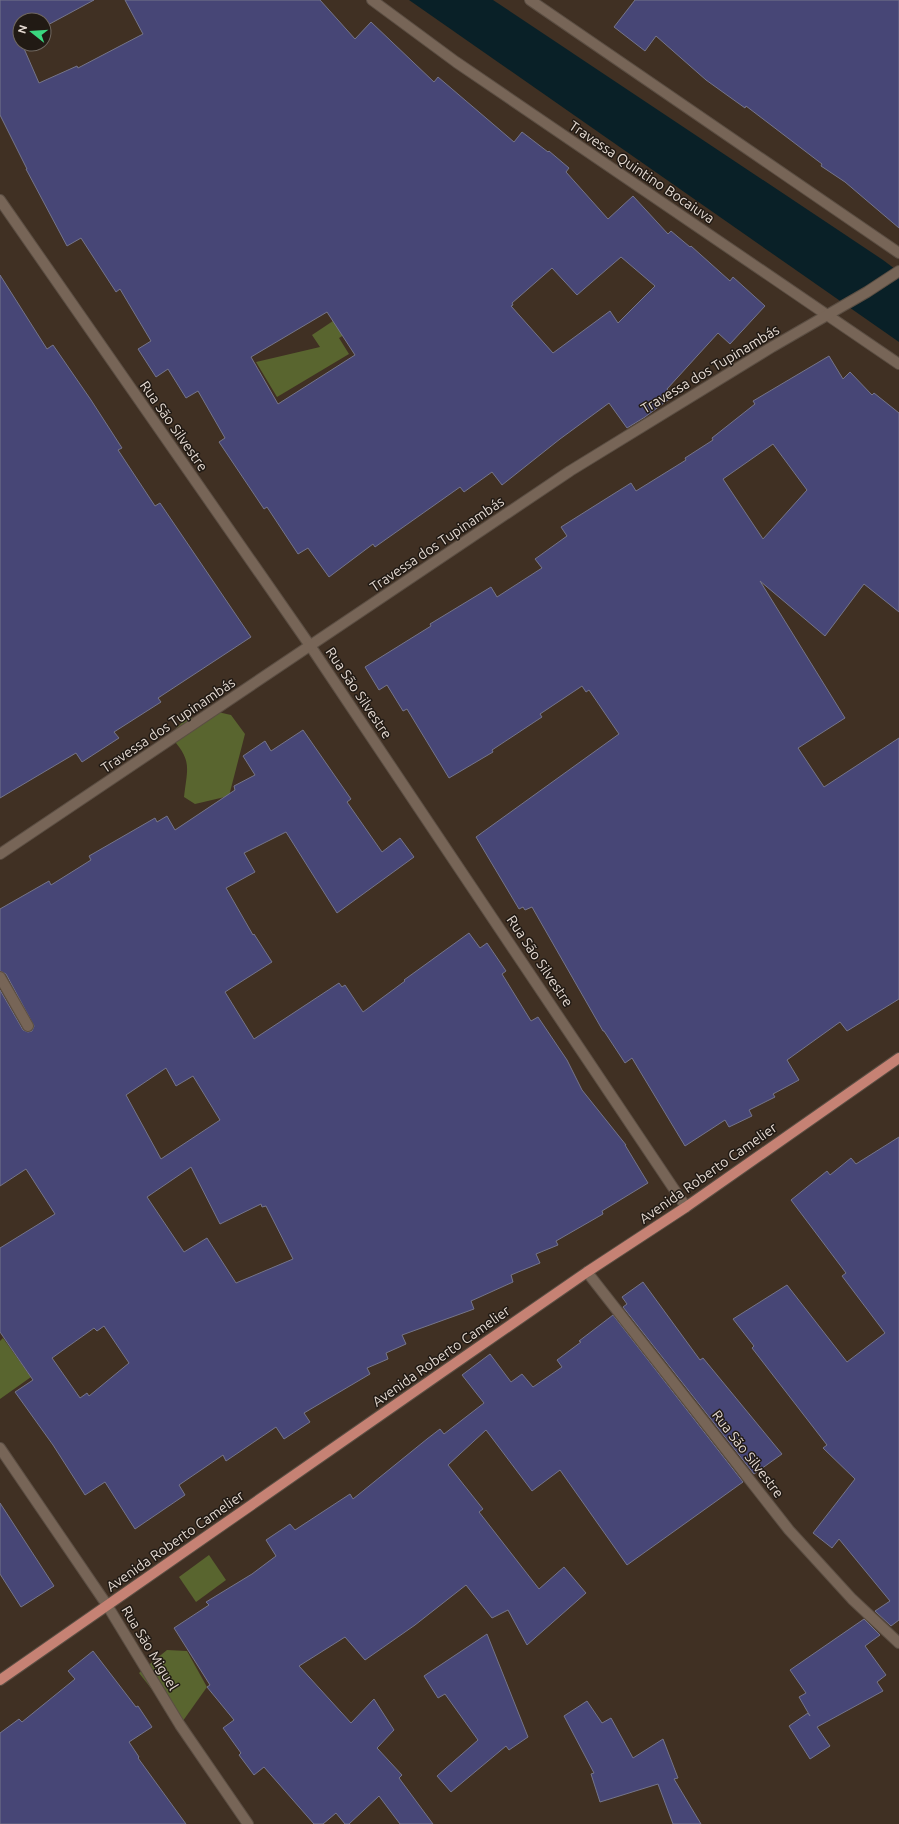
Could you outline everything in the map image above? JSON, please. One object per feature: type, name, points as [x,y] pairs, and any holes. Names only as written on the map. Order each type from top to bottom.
[{"type":"main road","name":"Avenida Roberto Camelier","points":[[0,1680],[587,1272],[686,1207],[899,1058]]},
{"type":"street","name":"Travessa Quintino Bocaiuva","points":[[372,0],[456,62],[899,364]]},
{"type":"street","points":[[530,0],[899,253]]},
{"type":"street","name":"Rua São Silvestre","points":[[0,200],[311,646],[686,1207]]},
{"type":"street","name":"Travessa dos Tupinambás","points":[[0,854],[570,471],[899,271]]},
{"type":"street","points":[[0,977],[28,1026]]},
{"type":"street","name":"Rua São Silvestre","points":[[587,1272],[789,1530],[852,1599],[899,1643]]},
{"type":"street","name":"Rua São Miguel","points":[[0,1448],[107,1605],[180,1725],[248,1824]]},
{"type":"green space","points":[[351,309],[360,325],[339,338],[349,354],[277,397],[256,362],[320,347],[312,335]]},
{"type":"green space","points":[[218,712],[231,715],[245,734],[229,796],[195,804],[184,797],[187,777],[187,763],[182,751],[169,735],[186,719]]},
{"type":"green space","points":[[3,1338],[31,1377],[0,1399],[0,1341]]},
{"type":"green space","points":[[209,1555],[226,1580],[196,1602],[179,1577]]},
{"type":"green space","points":[[167,1650],[187,1651],[207,1687],[180,1725],[139,1673]]},
{"type":"water","points":[[409,0],[493,0],[883,260],[899,272],[899,342]]},
{"type":"building","points":[[0,0],[94,0],[52,23],[52,12],[12,12],[12,52],[25,52],[39,83],[77,66],[78,68],[143,34],[125,0],[320,0],[355,39],[371,22],[434,82],[438,77],[514,142],[522,132],[548,152],[549,151],[569,168],[566,172],[608,219],[633,196],[668,234],[671,231],[690,247],[691,246],[730,281],[733,277],[765,306],[730,344],[718,333],[667,389],[672,397],[645,417],[627,428],[609,403],[560,439],[502,485],[492,472],[464,492],[460,487],[375,547],[373,544],[329,577],[308,548],[298,554],[267,507],[264,509],[219,442],[225,438],[198,391],[186,398],[168,369],[156,377],[138,349],[151,341],[120,289],[116,292],[81,238],[67,246],[0,115]],"holes":[[[621,257],[655,286],[618,323],[610,311],[553,353],[511,306],[513,305],[512,303],[552,268],[577,295]],[[327,312],[355,355],[278,404],[251,357]]]},
{"type":"building","points":[[635,0],[899,0],[899,228],[845,182],[821,166],[822,164],[746,106],[745,108],[706,80],[656,36],[645,51],[614,27]]},
{"type":"building","points":[[0,275],[47,349],[53,345],[91,400],[122,448],[118,450],[155,506],[160,503],[251,637],[158,698],[161,702],[114,732],[119,738],[82,762],[76,753],[0,798]]},
{"type":"building","points":[[829,356],[843,379],[850,372],[872,395],[874,393],[899,413],[899,612],[864,584],[825,636],[760,581],[845,718],[798,748],[824,787],[899,738],[899,999],[847,1031],[840,1022],[787,1060],[799,1080],[773,1094],[775,1097],[749,1110],[752,1116],[729,1127],[725,1120],[685,1146],[632,1058],[625,1063],[603,1031],[532,907],[525,910],[523,907],[519,909],[476,837],[619,734],[589,690],[586,692],[582,686],[540,714],[542,717],[492,750],[493,752],[449,778],[407,709],[403,711],[387,685],[379,690],[365,667],[431,626],[430,624],[491,587],[497,597],[542,568],[535,559],[567,536],[561,527],[631,483],[636,491],[686,460],[685,458],[713,440],[712,438],[755,404],[753,401]],"holes":[[[773,444],[807,490],[763,539],[723,479]]]},
{"type":"building","points":[[303,730],[351,799],[347,802],[382,852],[400,838],[414,857],[337,913],[286,832],[244,853],[255,872],[226,888],[253,935],[254,934],[272,962],[225,992],[254,1039],[339,983],[342,987],[345,985],[363,1012],[469,933],[480,948],[487,943],[506,971],[502,974],[531,1021],[538,1017],[567,1060],[582,1090],[626,1145],[648,1183],[602,1211],[603,1214],[556,1241],[558,1245],[536,1254],[540,1263],[511,1275],[513,1282],[471,1301],[474,1309],[402,1335],[406,1344],[386,1353],[388,1359],[367,1368],[370,1374],[304,1413],[310,1422],[284,1439],[276,1427],[226,1461],[223,1455],[179,1485],[185,1495],[135,1529],[105,1482],[85,1495],[53,1445],[15,1392],[33,1380],[0,1332],[0,1248],[55,1214],[26,1169],[0,1186],[0,990],[23,1030],[28,1032],[32,1031],[34,1026],[6,974],[0,971],[0,909],[49,881],[51,885],[91,860],[89,856],[155,818],[157,822],[167,816],[175,830],[235,790],[234,786],[255,775],[243,756],[265,741],[271,751]],"holes":[[[166,1068],[176,1086],[193,1076],[220,1120],[161,1159],[126,1095]],[[191,1167],[220,1224],[261,1204],[262,1207],[266,1206],[293,1259],[236,1283],[207,1238],[184,1252],[147,1197]],[[104,1326],[129,1363],[89,1396],[87,1393],[80,1398],[52,1358],[94,1328],[97,1331]]]},
{"type":"building","points":[[899,1137],[899,1620],[891,1626],[875,1611],[890,1601],[839,1539],[832,1548],[813,1533],[855,1479],[823,1448],[827,1445],[752,1348],[754,1346],[733,1319],[787,1285],[847,1362],[885,1333],[842,1276],[846,1273],[791,1200],[827,1171],[830,1175],[851,1158],[856,1164]]},
{"type":"building","points":[[643,1282],[700,1360],[703,1358],[782,1454],[754,1474],[623,1307],[627,1304],[622,1297]]},
{"type":"building","points":[[613,1315],[743,1482],[627,1565],[560,1470],[532,1491],[486,1430],[448,1465],[483,1509],[479,1512],[539,1589],[564,1567],[586,1593],[527,1645],[508,1610],[492,1618],[466,1585],[415,1625],[365,1660],[345,1637],[299,1666],[351,1723],[374,1699],[394,1730],[377,1748],[402,1775],[399,1778],[433,1824],[400,1824],[379,1796],[349,1824],[345,1824],[336,1813],[323,1824],[314,1824],[264,1767],[254,1775],[239,1755],[241,1753],[223,1728],[234,1720],[207,1687],[210,1685],[174,1628],[209,1605],[206,1602],[252,1574],[276,1556],[266,1540],[290,1524],[295,1530],[350,1494],[353,1499],[440,1429],[444,1434],[484,1403],[462,1375],[490,1354],[511,1382],[522,1374],[533,1387],[562,1367],[557,1360]]},
{"type":"building","points":[[0,1503],[54,1586],[21,1607],[0,1574]]},
{"type":"building","points":[[864,1619],[880,1635],[865,1646],[886,1675],[877,1682],[883,1691],[817,1727],[830,1746],[810,1759],[789,1726],[808,1713],[810,1716],[799,1697],[806,1693],[790,1670]]},
{"type":"building","points":[[487,1634],[528,1737],[509,1750],[506,1746],[451,1792],[437,1776],[478,1740],[445,1694],[438,1698],[424,1676]]},
{"type":"building","points":[[93,1651],[136,1707],[138,1706],[152,1727],[129,1742],[139,1757],[138,1758],[186,1824],[0,1824],[0,1733],[19,1719],[22,1722],[75,1679],[68,1671]]},
{"type":"building","points":[[587,1701],[602,1723],[611,1718],[633,1758],[663,1739],[678,1778],[674,1779],[701,1824],[673,1824],[658,1784],[600,1802],[591,1774],[594,1773],[564,1716]]}]
